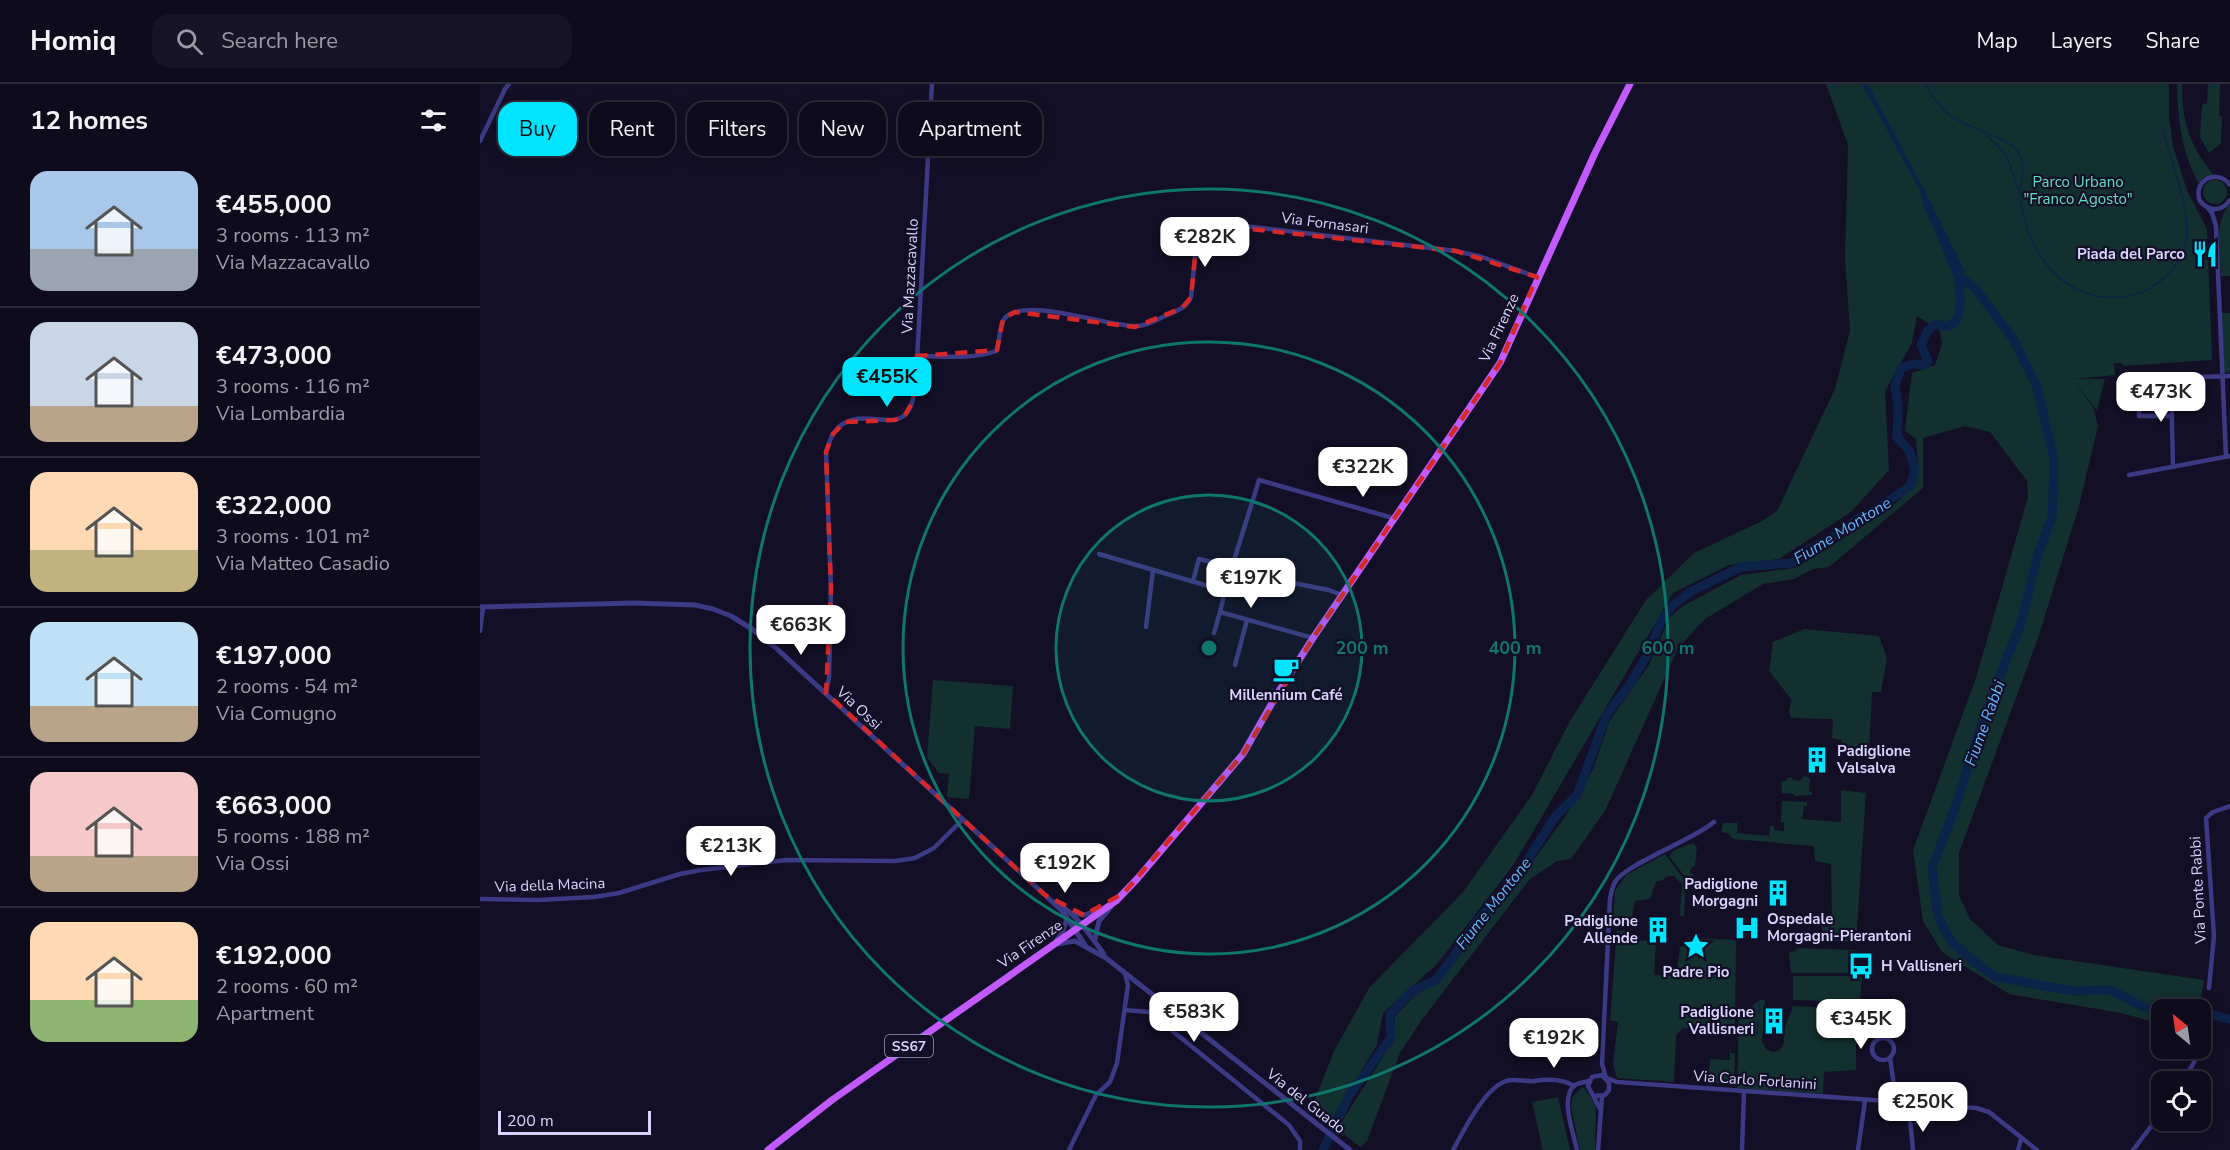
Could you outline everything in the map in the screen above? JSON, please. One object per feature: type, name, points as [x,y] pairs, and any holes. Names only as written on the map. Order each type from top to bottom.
[{"type":"main road","name":"Via Firenze","points":[[768,1150],[832,1100],[1116,901],[1243,754],[1313,638],[1500,363],[1537,277],[1630,84]]},
{"type":"street","points":[[480,141],[509,84]]},
{"type":"street","name":"Via Mazzacavallo","points":[[826,693],[830,678],[831,589],[826,452],[833,434],[845,422],[860,418],[895,420],[905,415],[913,401],[932,84]]},
{"type":"street","points":[[2128,476],[2228,457],[2216,226],[2212,213],[2198,197],[2199,187],[2206,178],[2222,177],[2230,185]]},
{"type":"street","points":[[2216,226],[2221,209],[2230,200]]},
{"type":"street","points":[[2208,208],[2221,209]]},
{"type":"street","name":"Via Fornasari","points":[[917,356],[966,356],[996,351],[1003,320],[1008,315],[1026,309],[1093,318],[1135,327],[1145,325],[1189,303],[1197,237],[1200,229],[1213,225],[1227,224],[1456,251],[1482,257],[1537,277]]},
{"type":"street","points":[[2119,380],[2230,376]]},
{"type":"street","points":[[2171,378],[2173,467]]},
{"type":"street","points":[[2172,406],[2139,407],[2139,416],[2172,416]]},
{"type":"street","points":[[1214,633],[1259,480],[1393,518]]},
{"type":"street","points":[[1099,554],[1225,591]]},
{"type":"street","points":[[1193,581],[1199,559],[1232,567]]},
{"type":"street","points":[[1146,627],[1153,570]]},
{"type":"street","points":[[1277,580],[1329,590],[1342,595]]},
{"type":"street","name":"Via Ossi","points":[[480,631],[482,607],[679,603],[712,609],[731,616],[752,629],[826,693],[1046,895],[1063,912],[1075,930]]},
{"type":"street","points":[[1220,612],[1313,638]]},
{"type":"street","points":[[1235,665],[1247,620]]},
{"type":"street","name":"Via Ponte Rabbi","points":[[2209,988],[2214,936],[2206,818],[2213,812],[2230,806]]},
{"type":"street","name":"Via della Macina","points":[[480,899],[538,900],[594,897],[619,893],[680,874],[786,860],[896,861],[915,858],[933,848],[962,820]]},
{"type":"street","points":[[1600,1075],[1603,1068],[1610,900],[1615,880],[1630,869],[1701,832],[1714,822]]},
{"type":"street","name":"Via Ossi","points":[[1046,895],[1072,912],[1083,925]]},
{"type":"street","points":[[1072,912],[1084,915],[1093,913],[1116,901]]},
{"type":"street","points":[[1095,939],[1099,921],[1116,901]]},
{"type":"street","points":[[1053,945],[1062,933],[1067,919]]},
{"type":"street","name":"Via del Guado","points":[[1083,925],[1095,939],[1106,958]]},
{"type":"street","name":"Via del Guado","points":[[1075,930],[1085,945],[1106,958],[1350,1150]]},
{"type":"street","points":[[1053,945],[1067,941],[1085,945]]},
{"type":"street","points":[[1069,1150],[1096,1095],[1110,1082],[1117,1064],[1128,985],[1125,974]]},
{"type":"street","name":"Via del Guado","points":[[1125,1010],[1149,1012],[1289,1125],[1300,1142],[1300,1150]]},
{"type":"street","points":[[1884,1061],[1893,1053],[1891,1044],[1883,1038],[1877,1039],[1872,1045],[1873,1053],[1876,1059],[1884,1061],[1893,1073]]},
{"type":"street","points":[[1890,1058],[1895,1089],[1903,1100],[1903,1110]]},
{"type":"street","points":[[1603,1068],[1607,1080],[1608,1093],[1602,1097],[1589,1092],[1588,1083],[1592,1077],[1600,1075],[1607,1080]]},
{"type":"street","points":[[1452,1150],[1478,1106],[1505,1081],[1512,1079],[1528,1082],[1563,1080],[1577,1085],[1588,1083]]},
{"type":"street","name":"Via Carlo Forlanini","points":[[1607,1080],[1865,1101],[1903,1100]]},
{"type":"street","points":[[1577,1085],[1569,1094],[1567,1104],[1578,1150]]},
{"type":"street","points":[[1742,1150],[1744,1091]]},
{"type":"street","points":[[1595,1096],[1600,1109]]},
{"type":"street","points":[[1598,1150],[1602,1097]]},
{"type":"street","points":[[1903,1100],[1911,1099],[1914,1103],[1983,1109],[2000,1118],[2021,1139],[2037,1150]]},
{"type":"street","points":[[1858,1150],[1865,1101]]},
{"type":"street","points":[[1891,1101],[1910,1119]]},
{"type":"street","points":[[1914,1103],[1910,1119],[1914,1150]]},
{"type":"street","points":[[1903,1110],[1912,1111]]},
{"type":"street","points":[[2133,1150],[2151,1126]]},
{"type":"street","points":[[2019,1150],[2021,1139]]},
{"type":"street","points":[[2019,1150],[2030,1146]]},
{"type":"highlighted area","points":[[1213,225],[1456,251],[1537,277],[1500,363],[1313,638],[1243,754],[1124,893],[1084,915],[1045,895],[826,693],[831,589],[826,452],[833,434],[845,422],[895,420],[905,415],[913,401],[917,356],[997,350],[1003,319],[1015,312],[1135,327],[1182,308],[1191,297],[1197,237],[1201,229]]},
{"type":"green space","name":"Parco Urbano \"Franco Agosto\"","points":[[1826,84],[2169,84],[2169,116],[2173,147],[2187,190],[2207,229],[2212,360],[2123,366],[2122,363],[2114,363],[2115,375],[2074,379],[2105,379],[2097,410],[2073,381],[2093,407],[2098,426],[2079,506],[2039,635],[1959,853],[1959,895],[1970,919],[1998,945],[2034,955],[2204,980],[2201,999],[2151,999],[2151,1021],[2121,1013],[2009,994],[1942,952],[1923,921],[1913,850],[1976,678],[2028,497],[2027,481],[1990,432],[1965,426],[1923,438],[1923,488],[1829,567],[1813,569],[1794,579],[1763,584],[1705,619],[1678,648],[1605,811],[1571,859],[1557,861],[1529,880],[1421,1021],[1400,1053],[1367,1141],[1360,1147],[1337,1129],[1395,1038],[1395,1016],[1416,994],[1440,981],[1484,920],[1514,887],[1567,814],[1593,769],[1610,720],[1649,665],[1669,618],[1683,606],[1741,575],[1794,568],[1827,549],[1900,500],[1918,466],[1916,439],[1905,431],[1912,373],[1935,365],[1942,344],[1940,331],[1917,316],[1912,343],[1885,391],[1889,470],[1851,512],[1779,559],[1729,565],[1673,593],[1514,864],[1437,964],[1383,1013],[1377,1045],[1330,1122],[1311,1110],[1334,1051],[1369,988],[1463,892],[1532,795],[1570,721],[1646,600],[1694,553],[1760,522],[1777,511],[1835,389],[1850,331],[1845,259],[1848,145]]},
{"type":"green space","points":[[2177,84],[2182,84],[2183,110],[2188,132],[2198,153],[2213,174],[2203,178],[2199,183],[2184,147],[2178,110]]},
{"type":"green space","points":[[2208,84],[2220,84],[2219,116],[2222,117],[2221,143],[2209,153],[2200,137],[2202,105],[2207,103]]},
{"type":"green space","points":[[2215,180],[2220,181],[2226,187],[2226,197],[2220,203],[2215,204],[2210,203],[2204,197],[2203,192],[2204,187],[2210,181]]},
{"type":"green space","points":[[2230,204],[2230,276],[2221,276],[2219,229]]},
{"type":"green space","points":[[2222,313],[2230,313],[2230,373],[2224,372]]},
{"type":"green space","points":[[1804,629],[1879,636],[1887,658],[1881,692],[1872,692],[1869,752],[1845,751],[1841,740],[1832,738],[1833,719],[1791,718],[1789,712],[1791,699],[1769,671],[1773,642]]},
{"type":"green space","points":[[933,680],[1013,686],[1010,729],[975,726],[969,799],[947,797],[949,774],[939,773],[927,757]]},
{"type":"green space","points":[[1804,776],[1810,778],[1809,791],[1812,795],[1794,796],[1794,794],[1782,793],[1781,781],[1787,781],[1787,778],[1791,777],[1793,780],[1800,781]]},
{"type":"green space","points":[[1841,790],[1866,793],[1856,943],[1799,937],[1800,932],[1822,934],[1822,927],[1831,927],[1832,921],[1831,864],[1815,861],[1814,846],[1733,839],[1728,833],[1721,832],[1723,823],[1738,823],[1737,833],[1769,836],[1770,826],[1774,826],[1774,830],[1784,831],[1784,822],[1781,822],[1782,801],[1807,802],[1802,819],[1841,822]]},
{"type":"green space","points":[[1693,843],[1697,847],[1695,866],[1690,872],[1694,876],[1689,878],[1669,856],[1674,850]]},
{"type":"green space","points":[[1665,854],[1688,885],[1685,889],[1684,917],[1680,916],[1682,884],[1674,876],[1667,876],[1656,882],[1650,899],[1635,901],[1631,922],[1628,925],[1616,924],[1613,921],[1615,891],[1626,875]]},
{"type":"green space","points":[[1617,931],[1630,931],[1629,940],[1656,941],[1654,975],[1676,976],[1680,947],[1690,944],[1686,943],[1689,938],[1736,940],[1735,1030],[1683,1028],[1676,1035],[1674,1082],[1617,1078],[1613,1064],[1618,1022],[1610,1020]]},
{"type":"green space","points":[[1797,948],[1855,950],[1856,973],[1791,973],[1789,952],[1796,951]]},
{"type":"green space","points":[[1793,976],[1862,976],[1860,1002],[1793,1000]]},
{"type":"green space","points":[[1760,1000],[1765,1000],[1762,1042],[1767,1050],[1773,1052],[1779,1051],[1784,1043],[1784,1029],[1793,1006],[1856,1009],[1856,1070],[1824,1072],[1823,1094],[1737,1088],[1739,1008],[1752,1008]]},
{"type":"green space","points":[[1730,1046],[1731,1053],[1735,1053],[1734,1084],[1708,1083],[1710,1059],[1730,1060]]},
{"type":"green space","points":[[1582,1087],[1596,1106],[1595,1150],[1580,1150],[1571,1107],[1572,1098]]},
{"type":"green space","points":[[1558,1097],[1570,1150],[1543,1150],[1532,1102]]},
{"type":"water","points":[[1862,84],[1868,84],[1965,272],[1953,275],[1924,208],[1920,191]]},
{"type":"waterway","points":[[1925,84],[1947,113],[1963,123],[2005,141],[2018,152],[2023,168],[2021,190],[2023,216],[2035,246],[2046,264],[2065,282],[2094,295],[2127,296],[2142,292],[2169,273],[2182,254],[2186,241],[2186,214],[2163,130]]},
{"type":"waterway","points":[[1986,135],[2006,154],[2020,194]]},
{"type":"waterway","name":"Fiume Montone","points":[[1323,1150],[1350,1094],[1391,1038],[1390,1014],[1412,991],[1436,980],[1477,921],[1514,881],[1555,817],[1577,795],[1607,714],[1630,684],[1650,650],[1660,623],[1672,606],[1690,592],[1741,567],[1792,563],[1808,550],[1839,534],[1857,519],[1872,512],[1910,486],[1915,470],[1910,452],[1897,437],[1898,407],[1895,386],[1901,368],[1913,364],[1925,365],[1928,361],[1921,345],[1928,330],[1936,324],[1950,326],[1957,318],[1960,294],[1954,262]]},
{"type":"waterway","name":"Fiume Rabbi","points":[[1959,280],[1964,280],[1975,288],[2014,340],[2037,387],[2054,459],[2053,494],[2052,517],[2038,554],[2021,623],[1984,716],[1955,808],[1932,868],[1938,917],[1951,941],[1996,977],[2073,991],[2108,990],[2145,1008],[2151,1008]]},
{"type":"waterway","points":[[1759,1001],[1759,1014]]},
{"type":"waterway","name":"Fiume Rabbi","points":[[2211,1015],[2230,1019]]},
{"type":"waterway","points":[[1757,1033],[1758,1020]]},
{"type":"place","name":"Piada del Parco","points":[[2205,254]]},
{"type":"place","name":"Millennium Café","points":[[1286,669]]},
{"type":"place","name":"Padiglione Valsalva","points":[[1817,760]]},
{"type":"place","name":"Padiglione Morgagni","points":[[1778,893]]},
{"type":"place","name":"Ospedale Morgagni-Pierantoni","points":[[1747,928]]},
{"type":"place","name":"Padiglione Allende","points":[[1658,930]]},
{"type":"place","name":"Padre Pio","points":[[1696,946]]},
{"type":"place","name":"H Vallisneri","points":[[1861,966]]},
{"type":"place","name":"Padiglione Vallisneri","points":[[1774,1021]]}]
